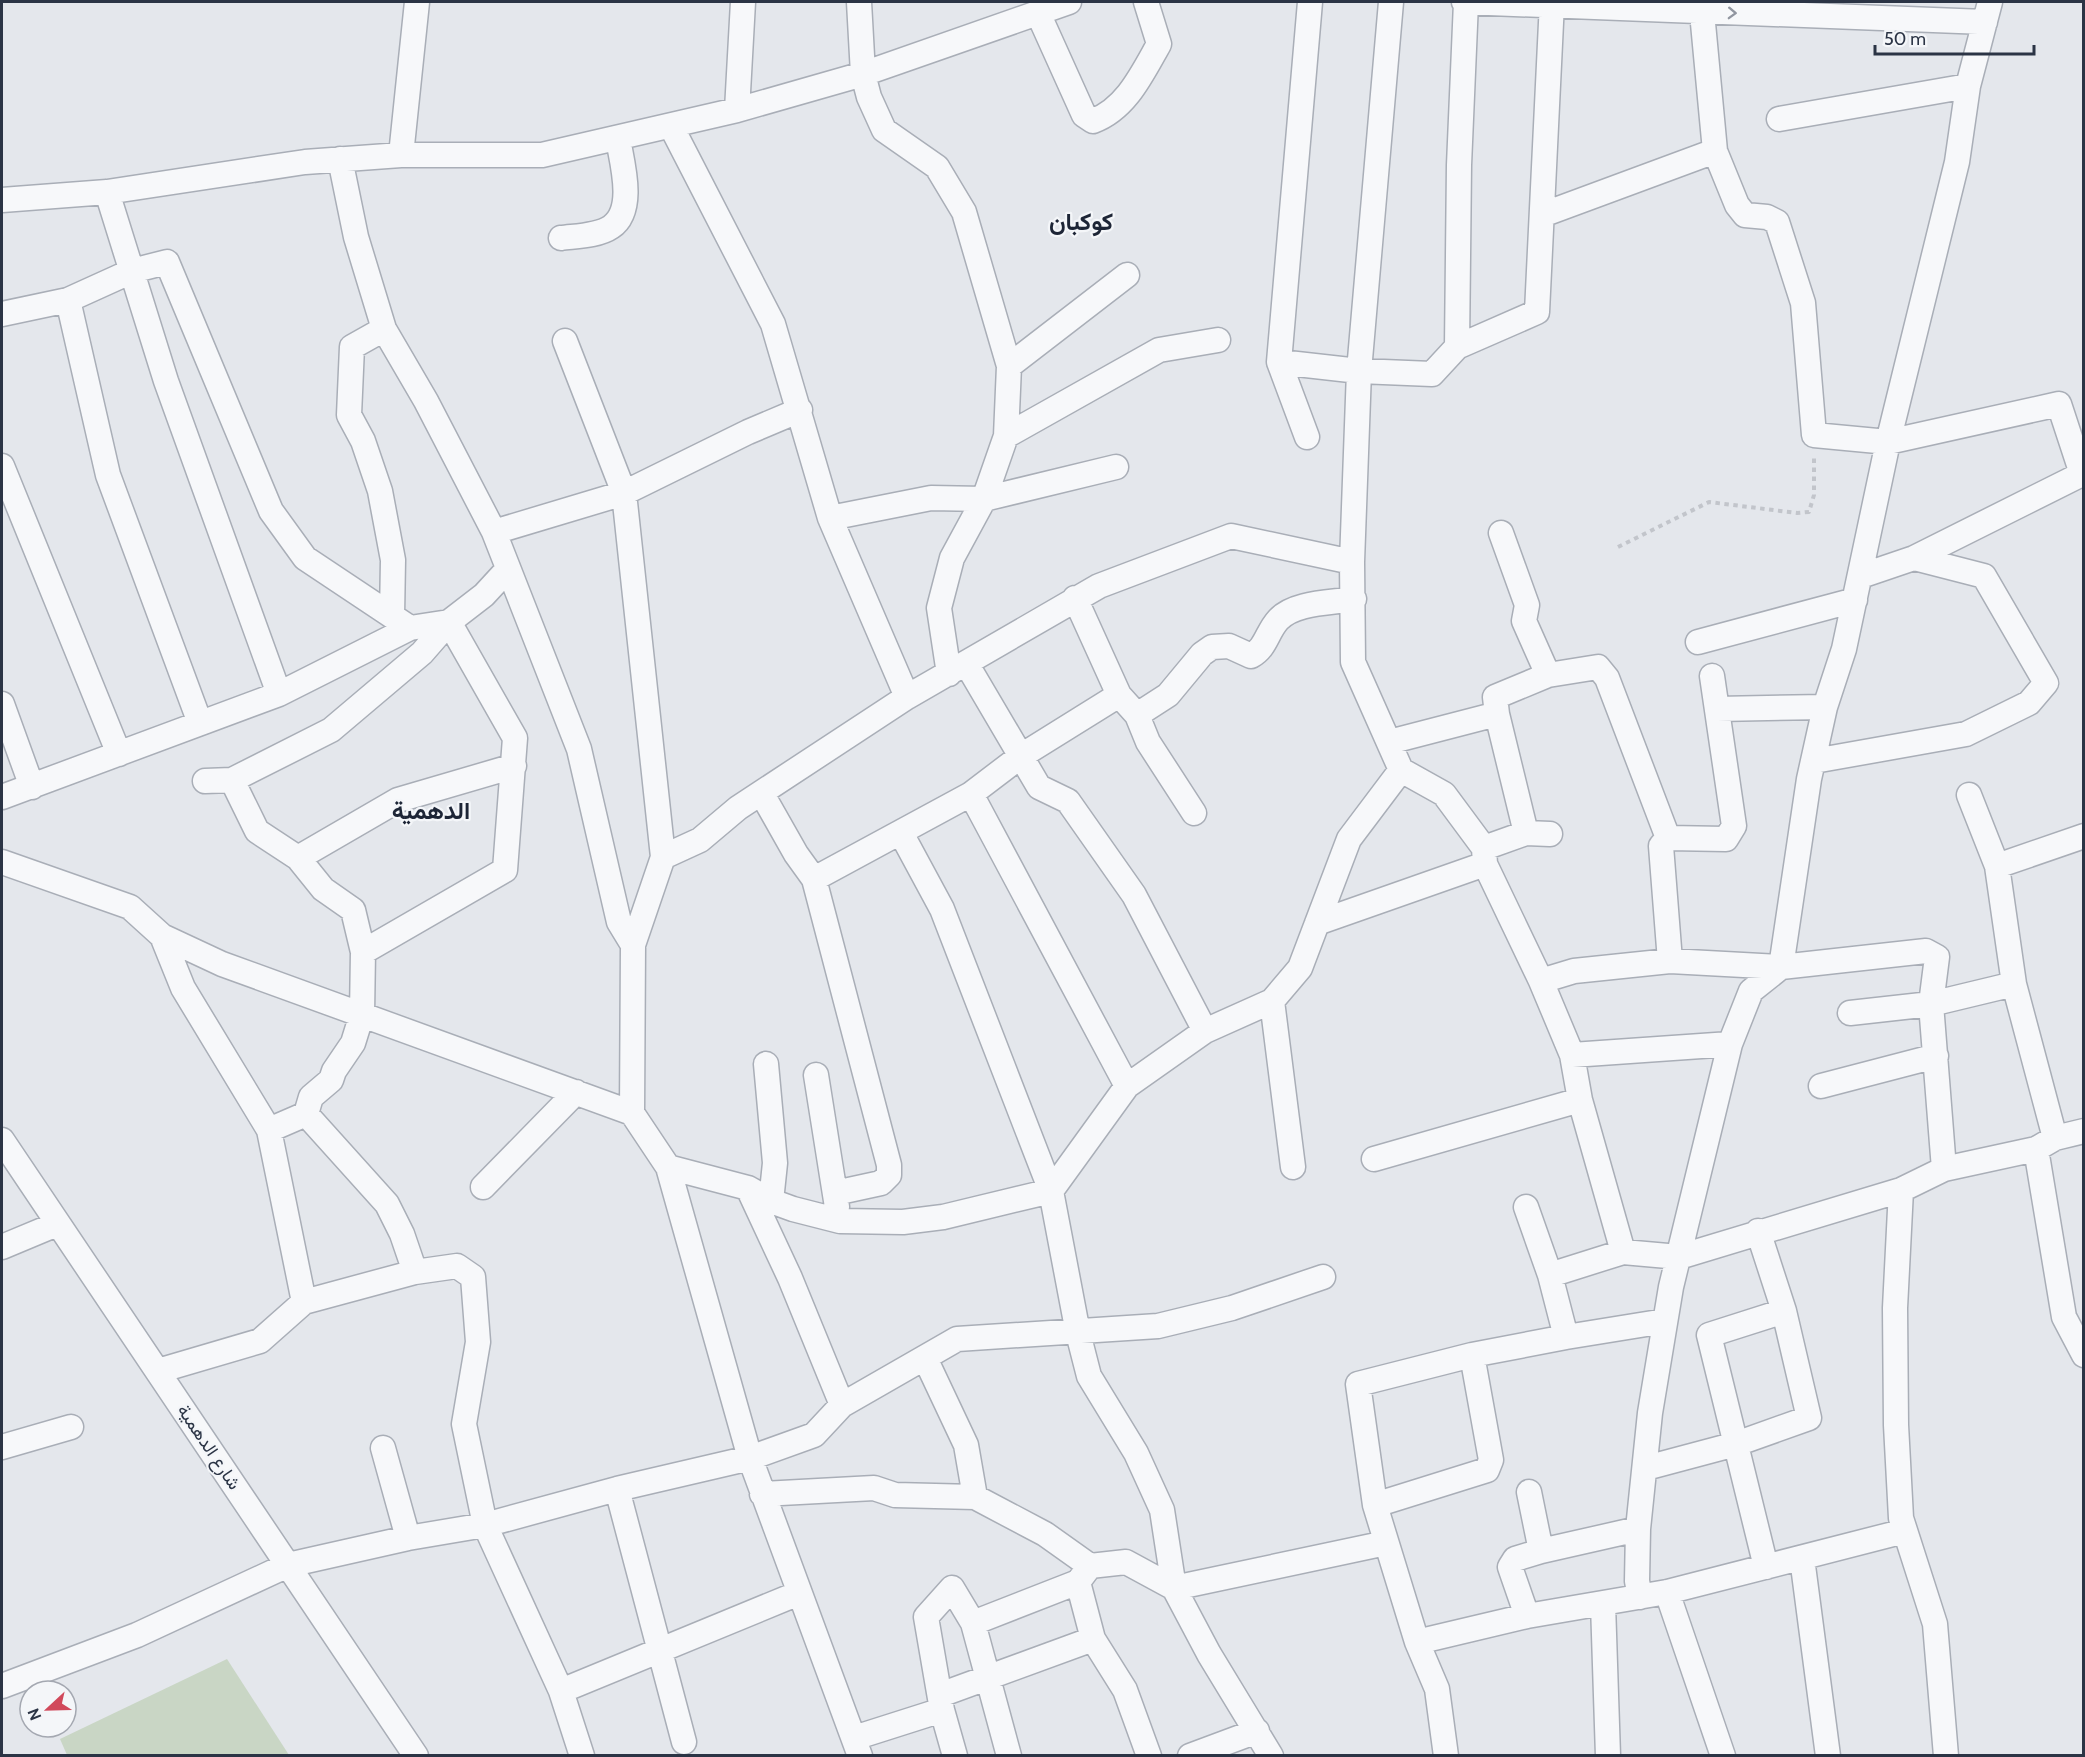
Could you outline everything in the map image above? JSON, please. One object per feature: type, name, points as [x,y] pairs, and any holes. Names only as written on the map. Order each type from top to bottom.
[{"type":"street","points":[[402,155],[417,2]]},
{"type":"street","points":[[737,110],[743,2]]},
{"type":"street","points":[[859,2],[863,74],[869,97],[884,130],[937,167],[964,212],[1009,366],[1006,436],[984,499],[952,558],[939,608],[958,668],[1021,756],[1039,787],[1068,801],[1134,895],[1205,1030]]},
{"type":"street","points":[[2,200],[106,192],[304,162],[340,159],[402,155],[542,155],[737,110],[863,74],[1069,2]]},
{"type":"street","points":[[1038,13],[1084,115],[1093,121],[1107,115],[1137,83],[1159,44],[1146,2]]},
{"type":"street","points":[[1307,437],[1279,362],[1310,2]]},
{"type":"street","points":[[1391,2],[1359,371],[1352,562],[1353,662],[1401,770],[1444,794],[1484,856],[1572,1055],[1580,1100],[1623,1252]]},
{"type":"street","points":[[1457,347],[1459,165],[1465,2],[1987,12],[1968,86],[1957,162],[1888,442],[1861,576],[1844,649],[1825,707],[1809,779],[1781,968],[1751,991],[1730,1044],[1679,1257],[1665,1321],[1650,1413],[1638,1529],[1637,1581],[1640,1597]]},
{"type":"street","points":[[1279,362],[1359,371],[1432,374],[1457,347],[1537,312],[1552,4]]},
{"type":"street","points":[[1701,7],[1715,150],[1737,204],[1745,215],[1767,217],[1777,222],[1803,303],[1814,435],[1888,442],[2059,404],[2082,474],[1914,558],[1861,576]]},
{"type":"street","points":[[1779,119],[1968,86]]},
{"type":"street","points":[[671,126],[773,324],[830,518],[907,697]]},
{"type":"street","points":[[561,238],[606,230],[613,226],[618,218],[624,206],[625,184],[618,139]]},
{"type":"street","points":[[1542,214],[1715,150]]},
{"type":"street","points":[[340,159],[356,237],[384,329],[426,401],[494,532],[579,749],[619,922],[633,945]]},
{"type":"street","points":[[106,192],[166,381],[279,694]]},
{"type":"street","points":[[2,314],[68,300],[132,271],[167,262],[271,511],[305,558],[401,622]]},
{"type":"street","points":[[1009,366],[1127,275]]},
{"type":"street","points":[[68,300],[108,475],[200,723]]},
{"type":"street","points":[[384,329],[352,347],[349,415],[363,441],[380,491],[393,560],[401,622]]},
{"type":"street","points":[[1006,436],[1159,350],[1218,340]]},
{"type":"street","points":[[565,341],[624,493],[663,857],[633,945],[632,1113],[668,1167],[750,1458],[857,1747],[941,1702],[990,1679],[1093,1639]]},
{"type":"street","points":[[494,532],[624,493],[748,432],[800,410]]},
{"type":"street","points":[[2,466],[119,754]]},
{"type":"street","points":[[830,518],[931,498],[984,499],[1116,467]]},
{"type":"street","points":[[1501,533],[1527,605],[1524,621],[1548,675]]},
{"type":"street","points":[[663,857],[700,840],[738,808],[907,697],[1099,585],[1231,536],[1352,562]]},
{"type":"street","points":[[1814,761],[1966,734],[2029,703],[2046,683],[1984,576],[1914,558]]},
{"type":"street","points":[[205,782],[232,780],[331,730],[422,653],[449,622],[484,596],[507,570]]},
{"type":"street","points":[[1075,598],[1119,695],[1137,715],[1148,742],[1194,813]]},
{"type":"street","points":[[1137,715],[1168,695],[1202,654],[1212,647],[1229,646],[1251,657],[1260,652],[1278,619],[1296,608],[1354,599]]},
{"type":"street","points":[[1698,642],[1855,600]]},
{"type":"street","points":[[2,797],[279,694],[401,622],[449,622]]},
{"type":"street","points":[[363,952],[505,870],[515,738],[449,622]]},
{"type":"street","points":[[1317,923],[1538,833],[1497,714],[1495,697],[1548,675],[1598,666],[1607,678],[1668,838]]},
{"type":"street","points":[[1670,961],[1661,846],[1668,838],[1726,839],[1734,826],[1713,676]]},
{"type":"street","points":[[814,879],[971,794],[1021,756],[1119,695]]},
{"type":"street","points":[[2,704],[32,787]]},
{"type":"street","points":[[1717,709],[1825,707]]},
{"type":"street","points":[[1389,742],[1497,714]]},
{"type":"street","points":[[298,858],[398,800],[514,766]]},
{"type":"street","points":[[668,1167],[748,1188],[771,1201],[840,1221],[903,1222],[943,1216],[1051,1191],[1127,1086],[1205,1030],[1272,1001],[1300,968],[1349,839],[1401,770]]},
{"type":"street","points":[[232,780],[257,831],[298,858],[323,889],[353,910],[363,952],[362,1014],[353,1043],[334,1071],[331,1080],[311,1097],[306,1114]]},
{"type":"street","points":[[762,794],[796,854],[814,879],[889,1165],[889,1175],[881,1183],[835,1193]]},
{"type":"street","points":[[971,794],[1127,1086]]},
{"type":"street","points":[[1969,795],[1997,866],[2014,984],[2045,1143],[2064,1317],[2084,1355]]},
{"type":"street","points":[[901,833],[942,909],[1051,1191],[1078,1333],[1089,1376],[1136,1453],[1162,1510],[1174,1588],[1209,1654],[1271,1755]]},
{"type":"street","points":[[1997,866],[2084,836]]},
{"type":"street","points":[[2,862],[130,907],[162,936],[222,964],[632,1113]]},
{"type":"street","points":[[162,936],[183,988],[269,1130],[304,1302]]},
{"type":"street","points":[[1541,981],[1574,971],[1670,961],[1781,968],[1926,951],[1937,957],[1931,1004],[1944,1169]]},
{"type":"street","points":[[1850,1013],[1931,1004],[2014,984]]},
{"type":"street","points":[[1272,1001],[1293,1167]]},
{"type":"street","points":[[1572,1055],[1730,1044]]},
{"type":"street","points":[[1821,1086],[1936,1056]]},
{"type":"street","points":[[766,1064],[775,1162],[771,1201]]},
{"type":"street","points":[[816,1075],[840,1221]]},
{"type":"street","points":[[483,1187],[576,1092]]},
{"type":"street","points":[[1374,1159],[1580,1100]]},
{"type":"street","points":[[269,1130],[306,1114]]},
{"type":"street","points":[[306,1114],[387,1204],[402,1234],[415,1272]]},
{"type":"street","points":[[1550,1275],[1623,1252],[1679,1257],[1758,1231],[1901,1190],[1944,1169],[2084,1131]]},
{"type":"street","name":"شارع الدهمية","points":[[2,1140],[416,1755]]},
{"type":"street","points":[[748,1188],[790,1278],[842,1405]]},
{"type":"street","points":[[1901,1190],[1895,1308],[1896,1425],[1901,1518],[1935,1624],[1946,1755]]},
{"type":"street","points":[[1526,1207],[1550,1275],[1566,1337]]},
{"type":"street","points":[[2,1247],[57,1224]]},
{"type":"street","points":[[1646,1468],[1736,1444],[1809,1418],[1784,1311],[1758,1231]]},
{"type":"street","points":[[158,1371],[260,1341],[304,1302],[415,1272],[457,1266],[473,1277],[478,1342],[464,1424],[485,1525],[561,1691],[582,1755]]},
{"type":"street","points":[[2,1686],[137,1635],[288,1565],[408,1538],[485,1525],[616,1489],[750,1458],[814,1435],[842,1405],[957,1339],[1078,1333],[1158,1326],[1232,1308],[1323,1277]]},
{"type":"street","points":[[1766,1567],[1709,1335],[1784,1311]]},
{"type":"street","points":[[1446,1755],[1437,1689],[1417,1642],[1375,1505],[1358,1384],[1472,1355],[1665,1321]]},
{"type":"street","points":[[1375,1505],[1487,1470],[1491,1460],[1472,1355]]},
{"type":"street","points":[[924,1358],[966,1445],[975,1497]]},
{"type":"street","points":[[2,1447],[71,1427]]},
{"type":"street","points":[[383,1448],[408,1538]]},
{"type":"street","points":[[762,1494],[874,1488],[896,1495],[975,1497],[1045,1534],[1084,1574],[1093,1639],[1125,1690],[1149,1755]]},
{"type":"street","points":[[616,1489],[684,1742]]},
{"type":"street","points":[[1529,1492],[1542,1551]]},
{"type":"street","points":[[1527,1616],[1510,1567],[1515,1558],[1638,1529]]},
{"type":"street","points":[[1417,1642],[1527,1616],[1667,1592],[1905,1531]]},
{"type":"street","points":[[974,1623],[1084,1574],[1126,1562],[1174,1588],[1386,1543]]},
{"type":"street","points":[[1802,1558],[1828,1755]]},
{"type":"street","points":[[955,1755],[941,1702],[926,1617],[952,1588],[974,1623],[1009,1755]]},
{"type":"street","points":[[1667,1592],[1723,1755]]},
{"type":"street","points":[[561,1691],[800,1593]]},
{"type":"street","points":[[1603,1604],[1608,1755]]},
{"type":"street","points":[[1190,1755],[1257,1731]]},
{"type":"path","points":[[1618,547],[1709,502],[1797,513],[1809,512],[1814,495],[1814,435]]},
{"type":"green space","points":[[227,1659],[289,1755],[67,1755],[60,1739],[78,1739],[78,1730]]},
{"type":"district","name":"كوكبان","points":[[1081,221]]},
{"type":"district","name":"الدهمية","points":[[431,810]]}]
